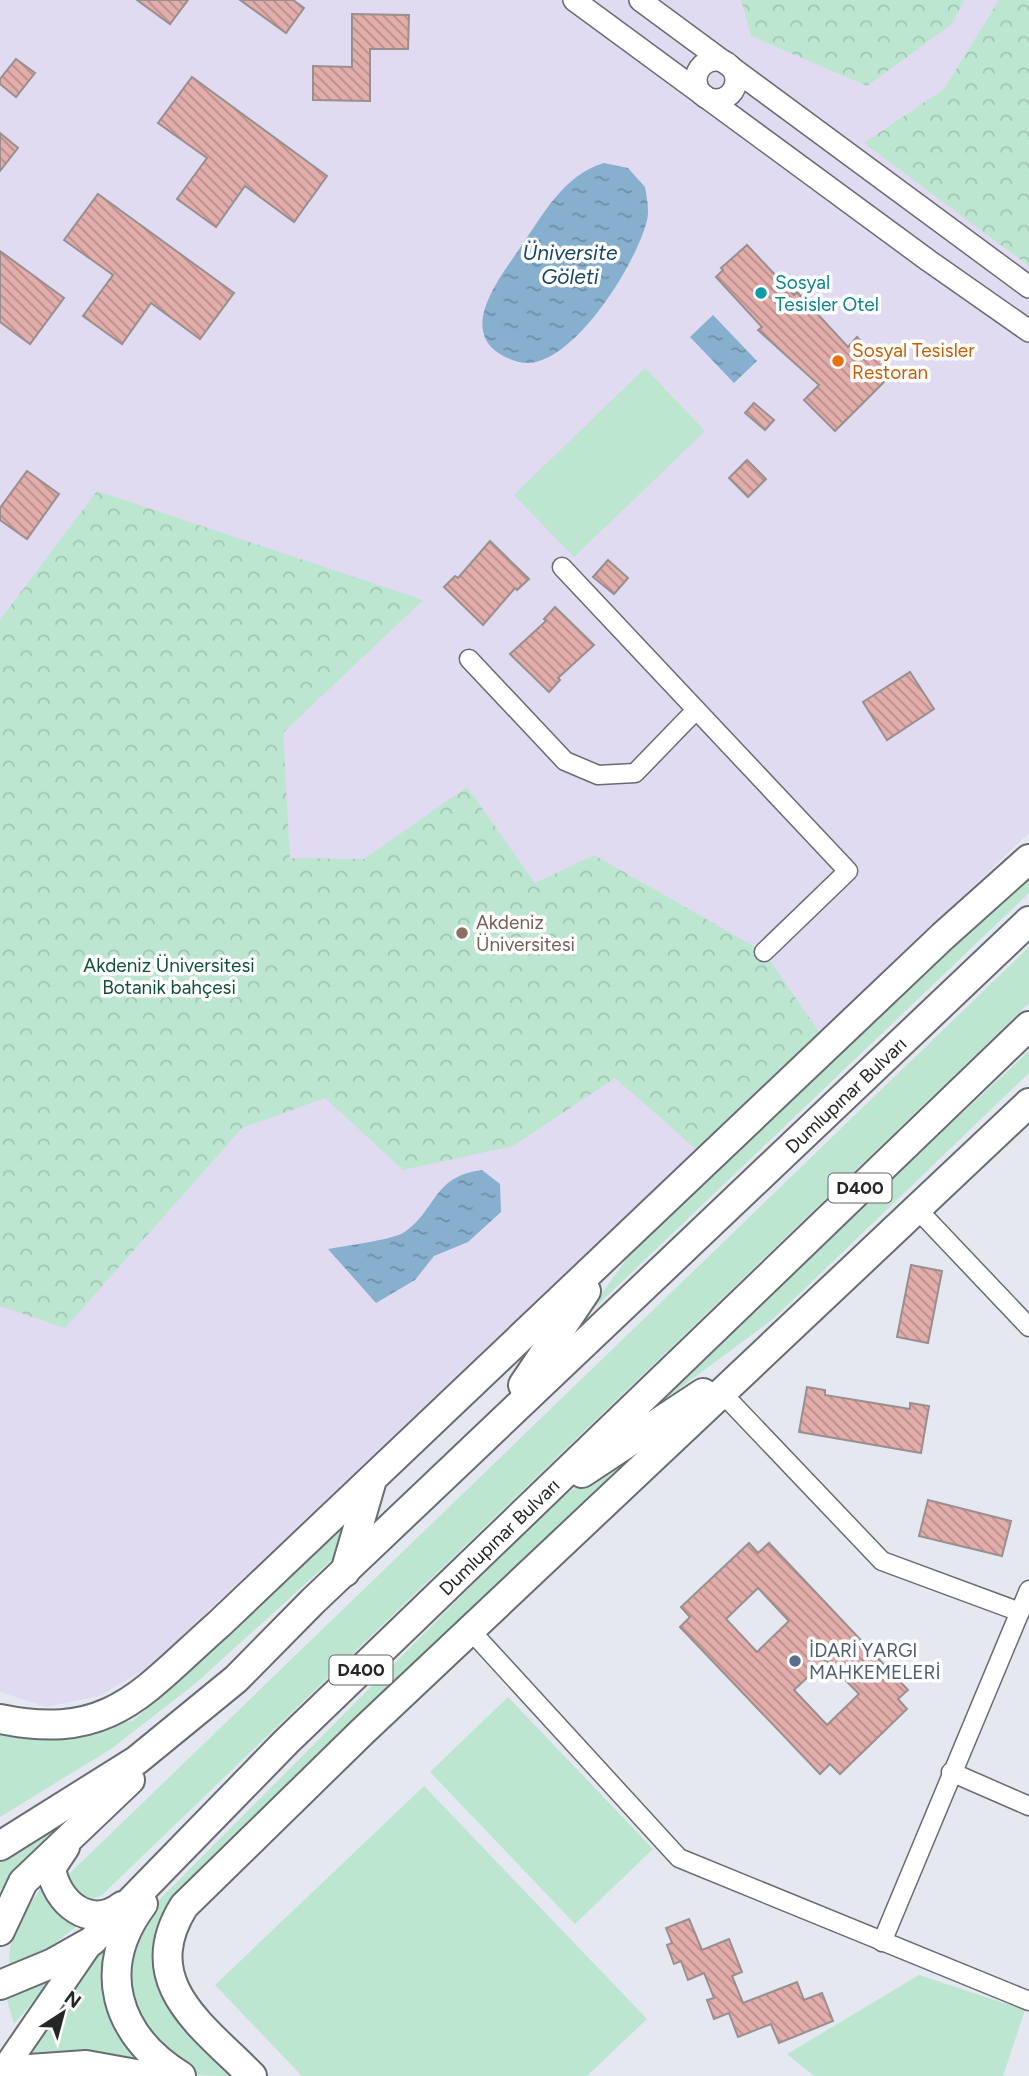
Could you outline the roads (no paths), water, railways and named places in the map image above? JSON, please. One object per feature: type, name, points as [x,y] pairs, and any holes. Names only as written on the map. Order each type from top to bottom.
[{"type":"main road","points":[[0,1719],[40,1727],[86,1723],[127,1705],[219,1624],[943,936],[1029,859]]},
{"type":"main road","name":"Dumlupınar Bulvarı","points":[[0,1846],[137,1760],[236,1679],[344,1572],[1029,921]]},
{"type":"main road","name":"Dumlupınar Bulvarı","points":[[3,2068],[92,1941],[130,1899],[286,1742],[1029,1026]]},
{"type":"main road","points":[[252,2076],[192,2016],[174,1991],[167,1954],[168,1941],[177,1917],[208,1879],[1029,1103]]},
{"type":"main road","points":[[494,1430],[615,1248]]},
{"type":"main road","points":[[523,1512],[766,1351]]},
{"type":"main road","points":[[344,1572],[372,1480]]},
{"type":"main road","points":[[0,1905],[236,1679]]},
{"type":"main road","points":[[181,2076],[143,2046],[131,2028],[116,1987],[116,1969],[127,1928],[201,1830]]},
{"type":"main road","points":[[72,1836],[51,1868],[54,1886],[73,1908],[92,1917],[112,1914],[130,1899]]},
{"type":"main road","points":[[0,1931],[23,1882]]},
{"type":"main road","points":[[0,1985],[53,1962],[92,1941]]},
{"type":"main road","points":[[3,2068],[58,2065],[104,2073],[147,2076]]},
{"type":"street","points":[[574,0],[1029,331]]},
{"type":"street","points":[[640,0],[1029,287]]},
{"type":"street","points":[[705,96],[720,100],[732,92],[736,77],[728,64]]},
{"type":"street","points":[[562,567],[848,871],[764,952]]},
{"type":"street","points":[[469,659],[565,761],[598,775],[635,773],[696,710]]},
{"type":"street","points":[[917,1209],[1029,1328]]},
{"type":"street","points":[[722,1394],[882,1561],[1020,1612]]},
{"type":"street","points":[[882,1942],[1029,1590]]},
{"type":"street","points":[[471,1631],[680,1858],[1029,2001]]},
{"type":"street","points":[[951,1772],[1029,1806]]},
{"type":"water","name":"Üniversite Göleti","points":[[604,163],[628,168],[645,187],[647,219],[630,262],[587,325],[553,355],[531,363],[513,360],[500,354],[488,343],[483,330],[483,316],[503,272],[565,186]]},
{"type":"water","points":[[713,315],[757,361],[734,383],[690,337]]},
{"type":"water","points":[[482,1170],[500,1184],[501,1212],[468,1242],[434,1256],[415,1280],[376,1303],[328,1249],[403,1233],[423,1215],[436,1196],[453,1179]]},
{"type":"place","name":"Sosyal Tesisler Otel","points":[[761,293]]},
{"type":"place","name":"Sosyal Tesisler Restoran","points":[[838,361]]},
{"type":"place","name":"Akdeniz Üniversitesi","points":[[462,933]]},
{"type":"place","name":"İDARİ YARGI MAHKEMELERİ","points":[[795,1661]]},
{"type":"park label","name":"Akdeniz Üniversitesi Botanik bahçesi","points":[[169,976]]}]
